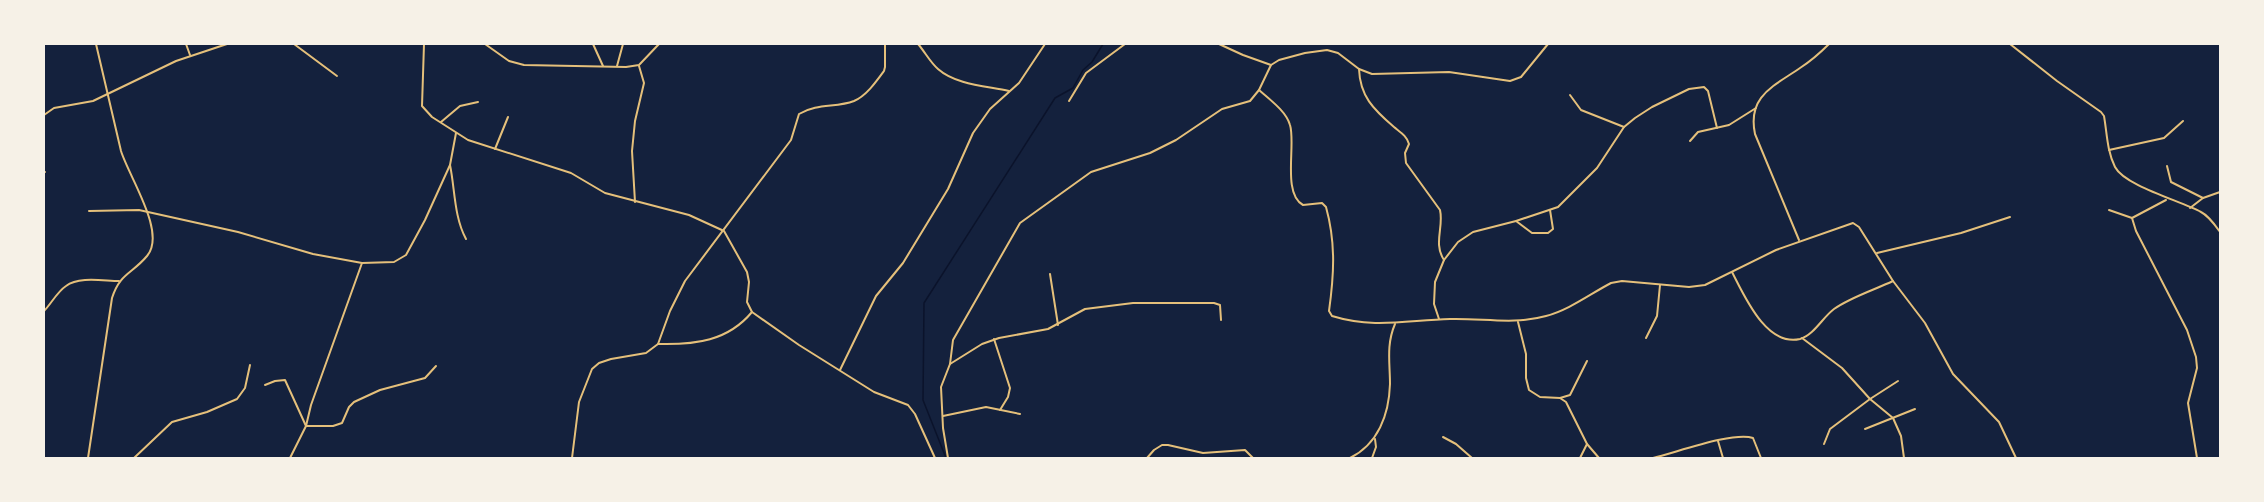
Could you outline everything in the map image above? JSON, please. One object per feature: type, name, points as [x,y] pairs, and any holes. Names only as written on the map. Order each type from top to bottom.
[{"type":"street","points":[[93,459],[88,458],[110,305],[119,281],[146,258],[153,246],[153,230],[148,212],[126,167],[96,44]]},
{"type":"street","points":[[186,44],[190,56]]},
{"type":"street","points":[[44,115],[54,108],[85,103],[190,56],[228,44]]},
{"type":"street","points":[[294,44],[338,76]]},
{"type":"street","points":[[424,44],[422,106],[427,114],[468,140],[571,173],[604,193],[689,215],[724,231],[747,272],[749,282],[747,302],[752,312],[799,345],[874,392],[908,405],[915,414],[935,459]]},
{"type":"street","points":[[485,44],[509,61],[524,65],[603,66],[639,65],[659,44]]},
{"type":"street","points":[[593,44],[603,66]]},
{"type":"street","points":[[617,66],[623,44]]},
{"type":"street","points":[[572,459],[579,402],[592,369],[599,363],[611,359],[646,353],[658,344],[670,311],[685,281],[724,231],[754,186],[791,140],[799,114],[823,106],[853,102],[863,95],[885,67],[885,44]]},
{"type":"street","points":[[918,44],[932,63],[944,74],[972,83],[1011,91]]},
{"type":"street","points":[[840,370],[869,307],[903,262],[952,183],[973,133],[990,109],[1019,83],[1045,44]]},
{"type":"street","points":[[1069,101],[1086,73],[1125,44]]},
{"type":"street","points":[[1219,44],[1271,65],[1305,53],[1327,50],[1338,53],[1359,69],[1380,75],[1449,72],[1510,81],[1521,77],[1548,44]]},
{"type":"street","points":[[1799,240],[1755,134],[1753,117],[1766,91],[1812,60],[1829,44]]},
{"type":"street","points":[[2010,44],[2101,112],[2104,116],[2109,150],[2119,172],[2127,179],[2203,213],[2220,232]]},
{"type":"street","points":[[635,202],[632,152],[635,121],[644,83],[639,65]]},
{"type":"street","points":[[948,459],[941,387],[950,364],[951,347],[958,330],[1024,219],[1091,172],[1158,149],[1222,109],[1250,101],[1259,90],[1271,65]]},
{"type":"street","points":[[1359,69],[1364,96],[1389,123],[1407,138],[1409,144],[1405,153],[1407,163],[1440,210],[1442,217],[1438,244],[1444,260]]},
{"type":"street","points":[[1439,319],[1434,304],[1434,291],[1444,260],[1458,242],[1473,232],[1516,221],[1561,204],[1597,168],[1624,127],[1652,107],[1689,89],[1701,86],[1708,91],[1717,128]]},
{"type":"street","points":[[1259,90],[1289,122],[1292,184],[1297,201],[1303,205],[1322,203],[1326,207],[1333,244],[1334,281],[1329,314],[1332,316],[1353,321],[1395,324],[1439,319],[1518,322],[1555,313],[1616,282],[1629,281],[1689,287],[1705,285],[1799,240],[1853,223],[1859,227],[1893,281],[1925,322],[1953,374],[1999,422],[2016,459]]},
{"type":"street","points":[[1570,95],[1581,110],[1624,127]]},
{"type":"street","points":[[441,122],[460,106],[478,102]]},
{"type":"street","points":[[1690,141],[1698,132],[1729,125],[1756,108]]},
{"type":"street","points":[[495,149],[508,117]]},
{"type":"street","points":[[2109,150],[2164,138],[2183,121]]},
{"type":"street","points":[[89,211],[134,209],[238,232],[313,254],[363,263],[394,262],[402,259],[413,244],[450,165],[456,132]]},
{"type":"street","points":[[450,165],[458,223],[466,239]]},
{"type":"street","points":[[2167,165],[2171,182],[2203,198]]},
{"type":"street","points":[[2190,207],[2203,198],[2220,192]]},
{"type":"street","points":[[2109,210],[2132,218],[2168,199]]},
{"type":"street","points":[[1516,221],[1532,233],[1548,232],[1553,229],[1554,225],[1550,210]]},
{"type":"street","points":[[1877,253],[1961,234],[2010,217]]},
{"type":"street","points":[[2132,218],[2136,231],[2187,330],[2196,357],[2197,368],[2188,403],[2197,459]]},
{"type":"street","points":[[290,459],[306,426],[311,405],[363,263]]},
{"type":"street","points":[[1732,272],[1763,324],[1776,334],[1791,339],[1802,338],[1836,308],[1893,281]]},
{"type":"street","points":[[1050,274],[1058,325]]},
{"type":"street","points":[[44,311],[65,286],[71,283],[119,281]]},
{"type":"street","points":[[1646,338],[1657,316],[1660,285]]},
{"type":"street","points":[[950,364],[974,348],[994,339],[1039,332],[1058,325],[1073,314],[1085,309],[1133,303],[1214,303],[1220,305],[1221,320]]},
{"type":"street","points":[[658,344],[694,343],[724,335],[740,327],[752,312]]},
{"type":"street","points":[[1518,322],[1526,354],[1526,378],[1529,390],[1540,397],[1560,398],[1570,394],[1587,361]]},
{"type":"street","points":[[1350,459],[1375,439],[1386,414],[1389,400],[1388,348],[1395,324]]},
{"type":"street","points":[[1802,338],[1842,368],[1870,399],[1893,418],[1901,436],[1904,459]]},
{"type":"street","points":[[994,339],[1010,388],[1010,393],[1000,410]]},
{"type":"street","points":[[134,459],[172,422],[207,412],[237,399],[245,387],[250,365]]},
{"type":"street","points":[[306,426],[338,425],[344,420],[349,407],[354,402],[380,390],[425,378],[436,366]]},
{"type":"street","points":[[265,385],[279,380],[286,381],[306,426]]},
{"type":"street","points":[[1824,444],[1830,429],[1898,381]]},
{"type":"street","points":[[1560,398],[1569,407],[1587,444],[1599,459]]},
{"type":"street","points":[[943,416],[986,407],[1020,414]]},
{"type":"street","points":[[1864,429],[1915,409]]},
{"type":"street","points":[[1443,436],[1473,459]]},
{"type":"street","points":[[1653,459],[1718,441],[1750,437],[1755,440],[1761,459]]},
{"type":"street","points":[[1372,459],[1376,447],[1375,439]]},
{"type":"street","points":[[1718,441],[1723,459]]},
{"type":"street","points":[[1580,459],[1587,444]]},
{"type":"street","points":[[1147,459],[1154,450],[1162,445],[1203,453],[1245,450],[1253,459]]},
{"type":"waterway","points":[[946,458],[923,400],[924,303],[1055,98],[1073,88],[1083,70],[1092,62],[1103,44]]}]
